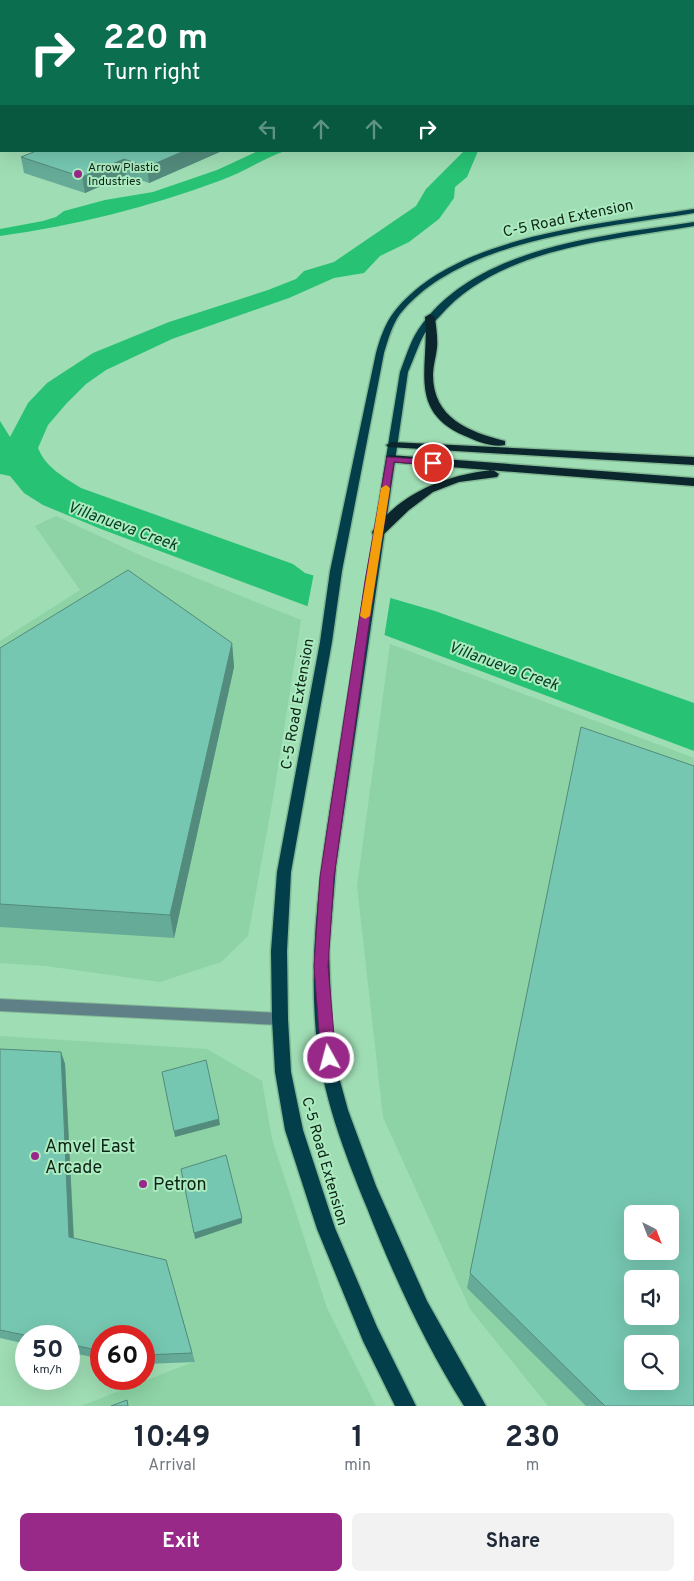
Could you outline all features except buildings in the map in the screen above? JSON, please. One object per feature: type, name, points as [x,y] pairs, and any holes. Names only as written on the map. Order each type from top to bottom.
[{"type":"highway","points":[[430,317],[432,345],[428,365],[428,387],[436,410],[446,422],[465,434],[483,440],[569,455]]},
{"type":"highway","points":[[392,445],[694,461]]},
{"type":"highway","points":[[390,459],[694,482]]},
{"type":"highway","points":[[378,532],[414,497],[438,484],[490,474],[540,471]]},
{"type":"main road","name":"C-5 Road Extension","points":[[406,1406],[370,1334],[326,1229],[294,1130],[283,1072],[280,1019],[279,951],[284,872],[326,642],[336,571],[382,348],[392,322],[409,300],[446,272],[476,258],[510,246],[578,231],[694,211]]},
{"type":"main road","name":"C-5 Road Extension","points":[[476,1406],[419,1307],[385,1234],[349,1145],[331,1076],[321,966],[327,877],[370,581],[408,357],[421,330],[430,317],[476,280],[523,259],[584,243],[694,224]]},
{"type":"street","points":[[0,1005],[280,1019]]},
{"type":"shaded area","points":[[56,516],[144,557],[301,620],[275,787],[248,936],[221,962],[160,982],[46,966],[0,963],[0,641],[80,590],[35,526]]},
{"type":"shaded area","points":[[390,644],[694,758],[694,1406],[548,1406],[470,1309],[383,1117],[357,886]]},
{"type":"shaded area","name":"Petron","points":[[0,1036],[207,1049],[262,1081],[272,1139],[327,1308],[376,1406],[81,1406],[122,1390],[155,1390],[155,1377],[193,1362],[155,1364],[155,1325],[90,1325],[90,1357],[80,1354],[80,1325],[15,1325],[15,1338],[0,1338]]},
{"type":"water","points":[[256,152],[283,152],[227,178],[165,199],[84,221],[0,236],[0,229],[43,221],[56,217],[64,211],[105,200],[153,192],[217,170]]},
{"type":"water","name":"Villanueva Creek","points":[[463,152],[478,152],[467,177],[455,187],[454,198],[439,219],[409,242],[380,256],[364,273],[334,278],[289,298],[172,339],[106,370],[86,384],[48,425],[38,448],[41,455],[51,467],[81,488],[293,564],[305,573],[435,611],[694,703],[694,751],[101,529],[43,505],[24,493],[10,476],[0,474],[0,421],[10,437],[28,403],[47,383],[93,353],[169,322],[268,290],[296,279],[304,271],[334,262],[416,206],[426,189]]},
{"type":"pier","points":[[314,573],[391,594],[384,638],[307,609]]},
{"type":"slow traffic","points":[[365,616],[386,488]]},
{"type":"place","name":"Arrow Plastic Industries","points":[[78,174]]},
{"type":"place","name":"Amvel East Arcade","points":[[35,1156]]},
{"type":"place","name":"Petron","points":[[143,1184]]},
{"type":"route","points":[[329,1058],[324,1020],[321,966],[327,877],[370,581],[390,459],[433,463]]}]
